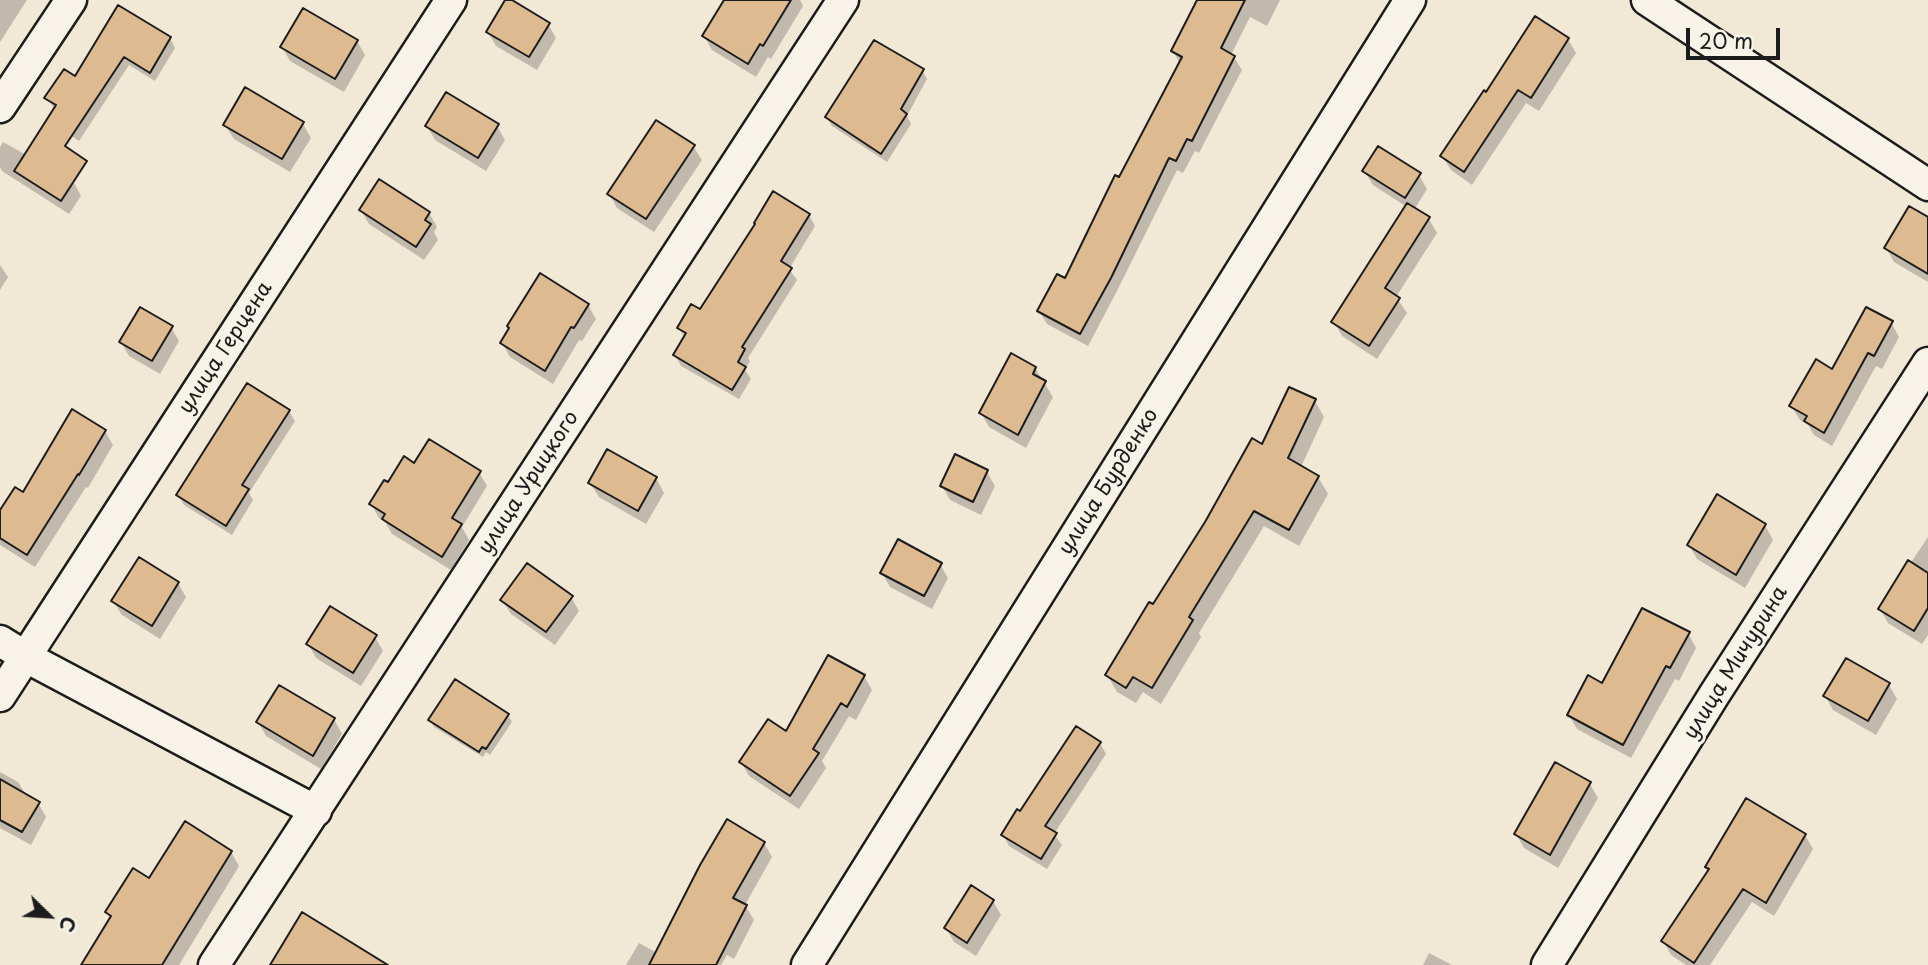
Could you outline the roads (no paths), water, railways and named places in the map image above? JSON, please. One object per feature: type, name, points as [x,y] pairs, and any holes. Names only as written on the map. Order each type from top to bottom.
[{"type":"street","points":[[0,107],[71,0]]},
{"type":"street","name":"улица Герцена","points":[[0,696],[451,0]]},
{"type":"street","name":"улица Урицкого","points":[[214,965],[843,0]]},
{"type":"street","name":"улица Бурденко","points":[[807,965],[1410,0]]},
{"type":"street","points":[[1647,0],[1928,186]]},
{"type":"street","name":"улица Мичурина","points":[[1547,965],[1714,695],[1928,363]]},
{"type":"street","points":[[0,641],[316,811]]}]
